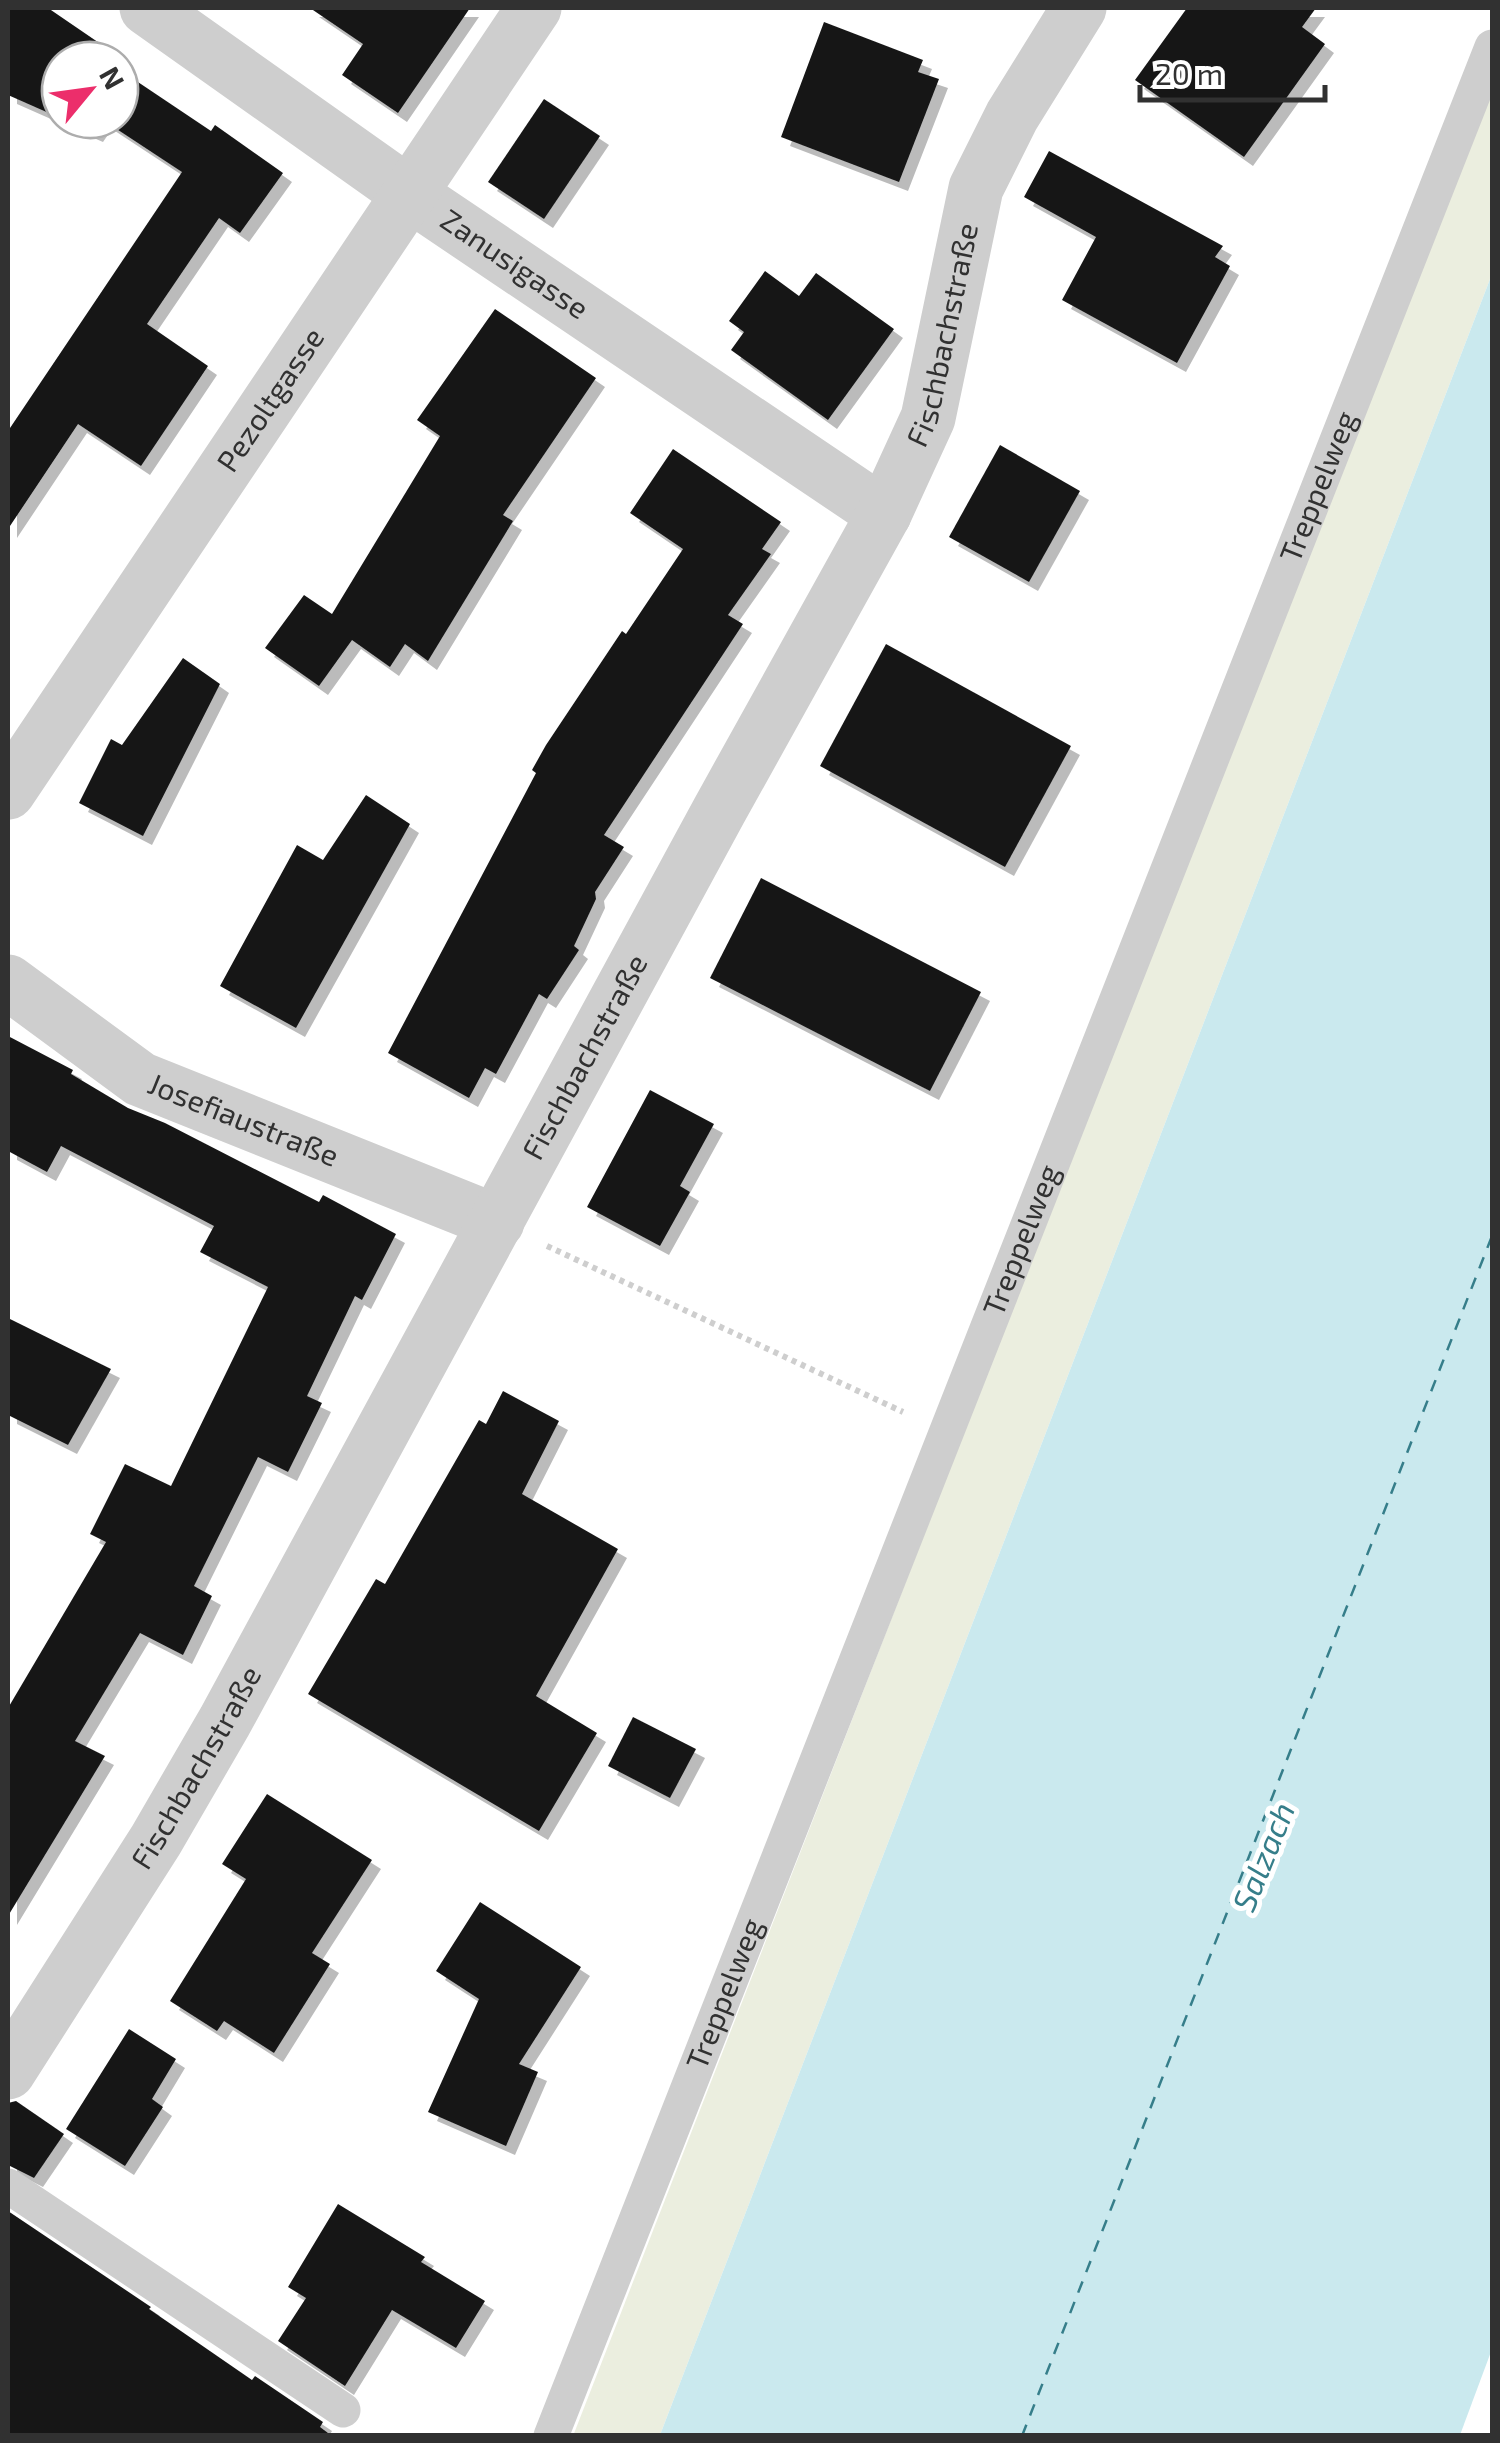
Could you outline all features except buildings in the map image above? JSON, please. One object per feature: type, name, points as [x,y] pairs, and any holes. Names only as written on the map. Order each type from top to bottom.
[{"type":"street","name":"Zanusigasse","points":[[147,8],[408,193],[884,514]]},
{"type":"street","name":"Pezoltgasse","points":[[8,792],[534,8]]},
{"type":"street","name":"Fischbachstraße","points":[[8,2072],[216,1738],[884,514],[928,418],[976,188],[1012,116],[1079,8]]},
{"type":"street","name":"Josefiaustraße","points":[[8,982],[140,1079],[496,1222]]},
{"type":"lane","name":"Treppelweg","points":[[551,2436],[1492,47]]},
{"type":"lane","points":[[8,2186],[343,2410]]},
{"type":"path","points":[[496,1222],[946,1432]]},
{"type":"shaded area","points":[[1492,77],[1492,274],[660,2435],[573,2436]]},
{"type":"water","name":"Salzach","points":[[1492,274],[1492,2349],[1460,2435],[660,2435]]},
{"type":"ferry route","points":[[1022,2436],[1492,1236]]}]
